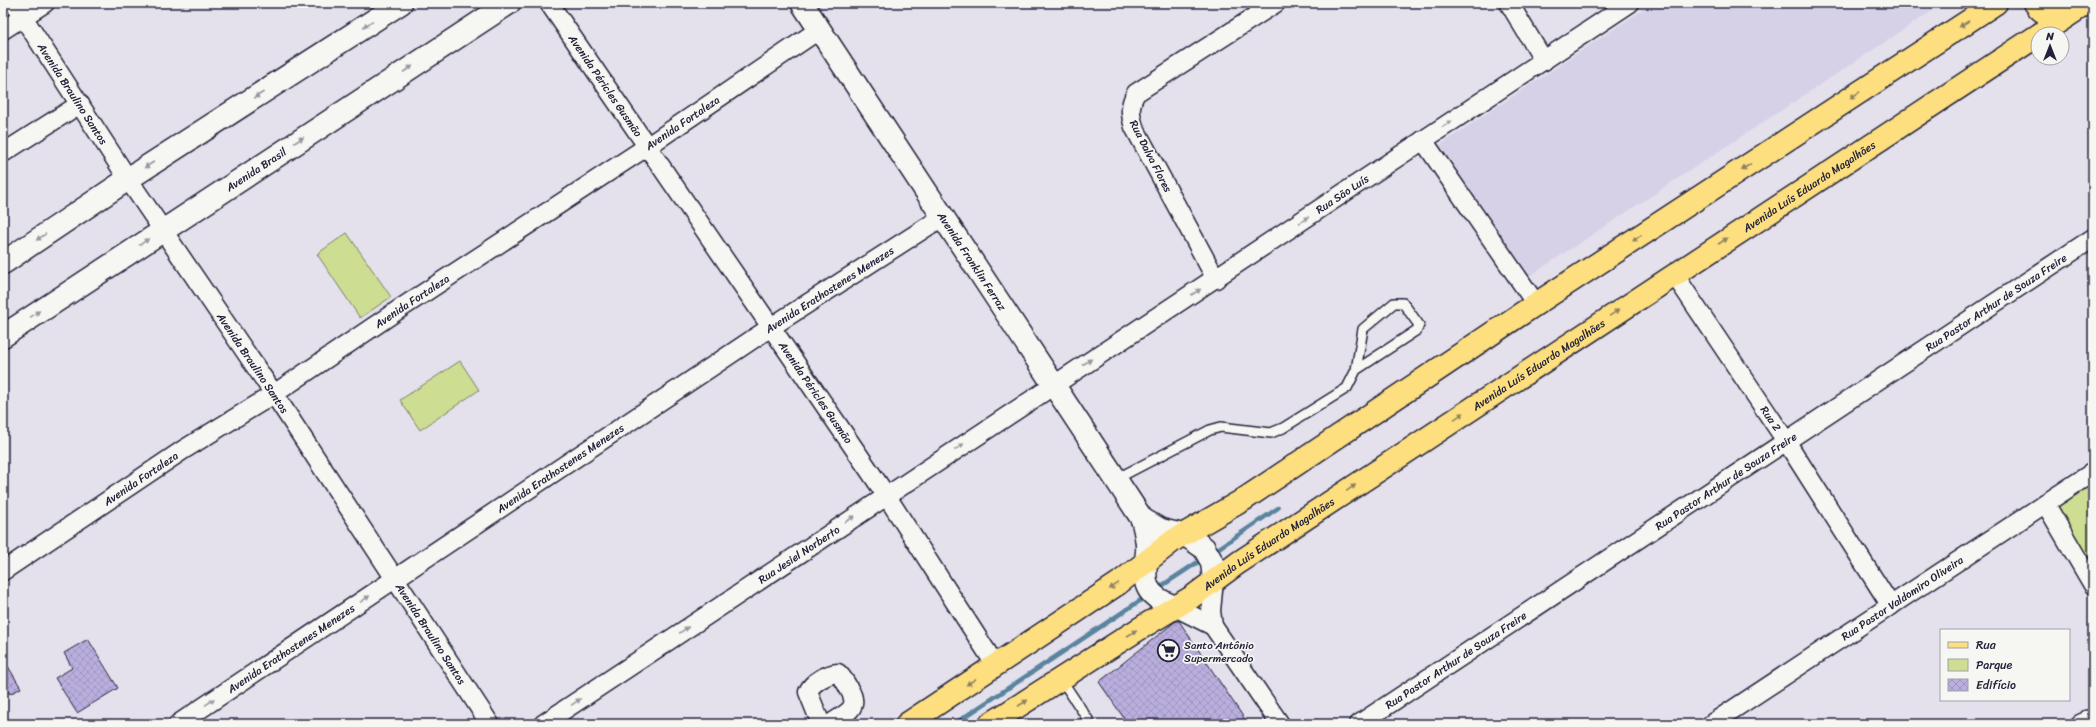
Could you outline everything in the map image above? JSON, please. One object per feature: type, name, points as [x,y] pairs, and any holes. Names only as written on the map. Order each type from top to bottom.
[{"type":"main road","points":[[3,263],[128,179],[401,3]]},
{"type":"main road","name":"Avenida Brasil","points":[[3,336],[163,229],[508,3]]},
{"type":"main road","name":"Avenida Franklin Ferraz","points":[[802,3],[944,216],[1142,519]]},
{"type":"main road","points":[[907,724],[1119,583],[1144,570],[1243,500],[1536,304],[1996,3]]},
{"type":"main road","points":[[2035,3],[2039,9],[2046,14],[2065,16]]},
{"type":"main road","name":"Avenida Luís Eduardo Magalhães","points":[[990,724],[1061,678],[1168,605],[1192,597],[1214,575],[1238,562],[2065,16],[2087,3]]},
{"type":"main road","points":[[1142,519],[1161,530],[1188,538],[1208,553],[1214,575]]},
{"type":"main road","points":[[1142,519],[1147,539],[1144,570],[1154,597],[1168,605]]},
{"type":"street","points":[[3,30],[19,10],[45,3]]},
{"type":"street","name":"Avenida Péricles Gusmão","points":[[549,3],[886,495],[996,666]]},
{"type":"street","name":"Rua Dalva Flores","points":[[1216,279],[1134,127],[1130,114],[1131,102],[1136,93],[1276,3]]},
{"type":"street","points":[[1509,3],[1544,61]]},
{"type":"street","name":"Rua São Luís","points":[[1054,384],[1216,279],[1630,3]]},
{"type":"street","name":"Avenida Braulino Santos","points":[[19,10],[128,179],[274,394],[490,724]]},
{"type":"street","name":"Avenida Fortaleza","points":[[3,571],[183,450],[274,394],[401,308],[648,146],[820,29]]},
{"type":"street","points":[[3,153],[80,104]]},
{"type":"street","points":[[1423,140],[1536,304]]},
{"type":"street","name":"Avenida Erathostenes Menezes","points":[[178,724],[771,327],[944,216]]},
{"type":"street","name":"Rua Pastor Arthur de Souza Freire","points":[[1359,724],[2093,238]]},
{"type":"street","name":"Rua 2","points":[[1674,274],[1786,441],[1891,606]]},
{"type":"street","name":"Rua Jesiel Norberto","points":[[543,724],[1054,384]]},
{"type":"street","name":"Rua Pastor Valdomiro Oliveira","points":[[1711,724],[2093,472]]},
{"type":"street","points":[[2045,503],[2093,584]]},
{"type":"street","points":[[1214,575],[1211,611],[1213,626],[1280,724]]},
{"type":"street","points":[[1168,605],[1213,626]]},
{"type":"street","points":[[821,724],[808,692],[811,685],[832,674],[838,673],[843,678],[854,697],[855,704],[850,711],[830,724]]},
{"type":"street","points":[[2080,724],[2093,718]]},
{"type":"lane","points":[[1116,479],[1210,430],[1221,427],[1271,433],[1283,428],[1347,388],[1356,370],[1363,329],[1394,303],[1403,303],[1419,325],[1416,330],[1356,370]]},
{"type":"lane","points":[[1061,678],[1091,724]]},
{"type":"shaded area","points":[[1653,3],[1935,3],[1938,7],[1525,279],[1440,145]]},
{"type":"green space","points":[[347,233],[391,297],[360,318],[317,254]]},
{"type":"green space","points":[[460,361],[479,390],[420,430],[400,400]]},
{"type":"green space","points":[[2093,479],[2093,571],[2056,509],[2057,503]]},
{"type":"building","name":"Santo Antônio Supermercado","points":[[1176,621],[1179,621],[1248,724],[1128,724],[1099,682]]},
{"type":"building","points":[[88,639],[118,688],[77,713],[55,678],[72,668],[64,653]]},
{"type":"building","points":[[3,658],[21,688],[10,694],[9,692],[3,696]]},
{"type":"waterway","points":[[1213,552],[1278,508]]},
{"type":"waterway","points":[[1157,589],[1204,558]]},
{"type":"waterway","points":[[954,724],[1147,596]]},
{"type":"place","name":"Santo Antônio Supermercado","points":[[1169,651]]}]
